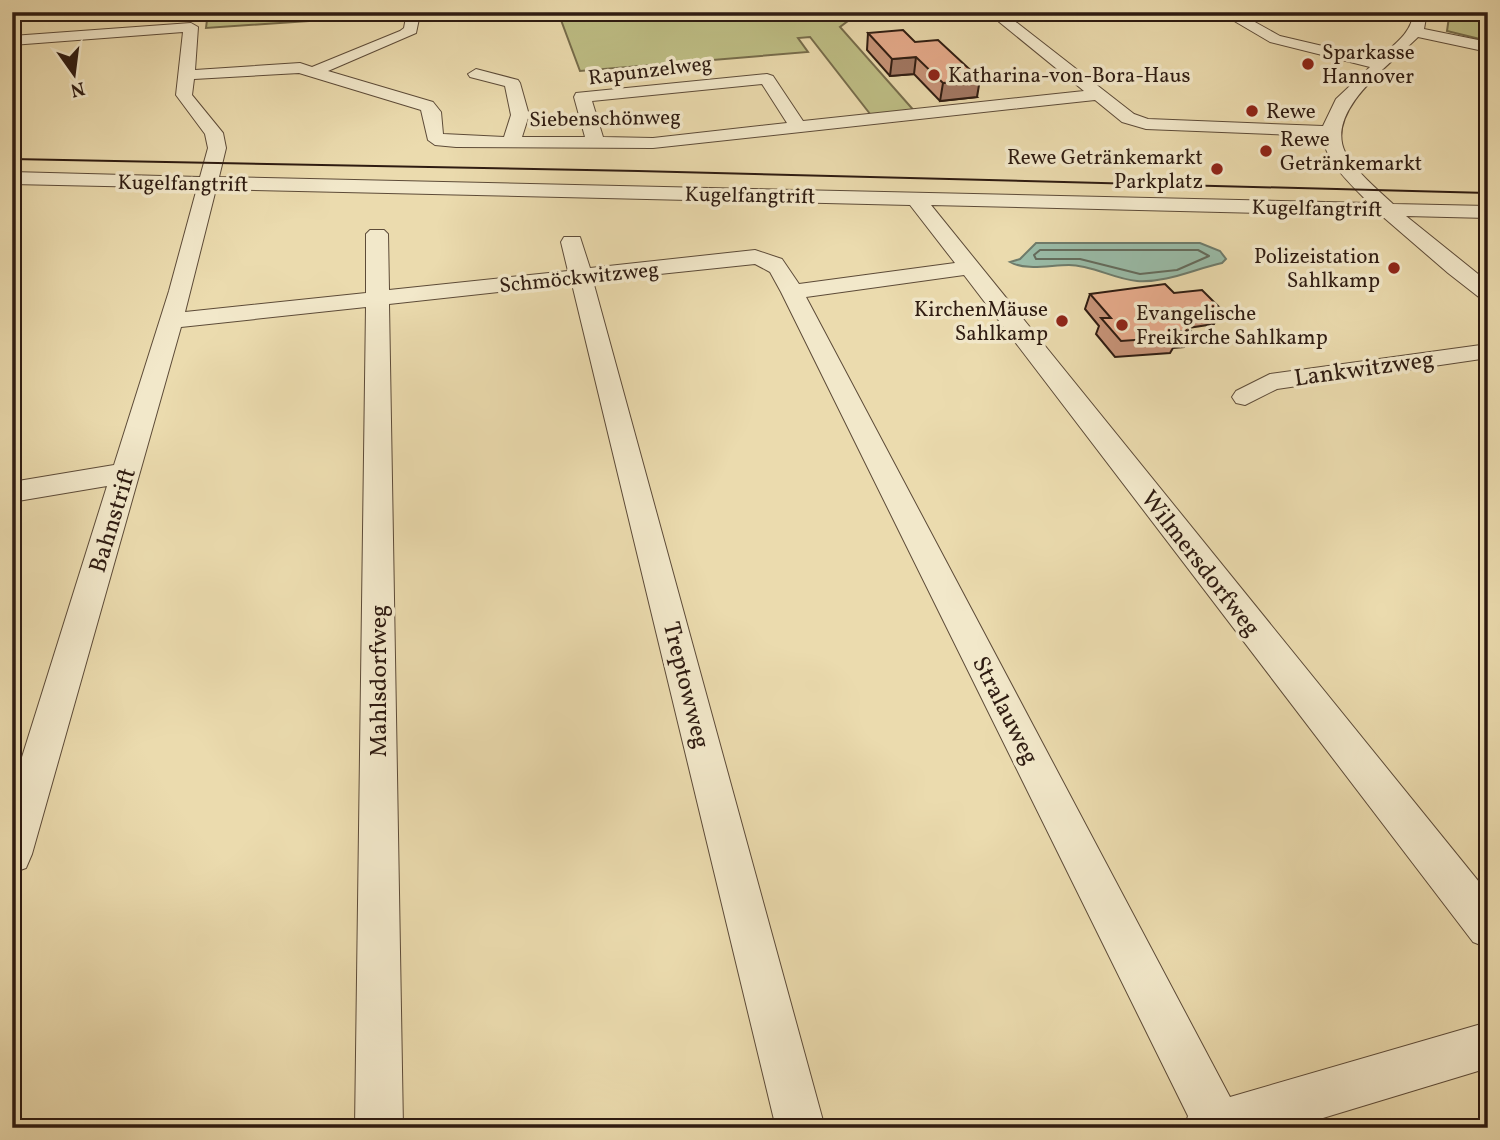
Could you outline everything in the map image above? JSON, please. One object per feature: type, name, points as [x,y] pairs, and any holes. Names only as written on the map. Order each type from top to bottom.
[{"type":"street","points":[[993,12],[1128,118],[1146,124],[1301,128],[1331,132]]},
{"type":"street","points":[[1226,12],[1275,39],[1381,65]]},
{"type":"street","points":[[1420,12],[1420,22],[1415,32],[1342,103],[1333,117],[1333,144],[1342,161],[1385,209],[1488,293]]},
{"type":"street","points":[[313,72],[405,34],[411,30],[414,14]]},
{"type":"street","points":[[12,41],[191,20],[185,75]]},
{"type":"street","points":[[1415,32],[1488,47]]},
{"type":"street","name":"Siebenschönweg","points":[[185,75],[287,68],[313,72],[427,106],[432,111],[434,136],[442,141],[653,143],[1098,95]]},
{"type":"street","name":"Rapunzelweg","points":[[596,144],[582,97],[763,73],[798,127]]},
{"type":"street","points":[[476,74],[513,83],[520,115],[511,142]]},
{"type":"street","name":"Bahnstrift","points":[[12,855],[171,321],[217,141],[207,123],[184,95],[185,75]]},
{"type":"street","name":"Kugelfangtrift","points":[[12,178],[1488,212]]},
{"type":"street","name":"Wilmersdorfweg","points":[[916,199],[967,268],[1488,926]]},
{"type":"street","name":"Mahlsdorfweg","points":[[377,234],[379,1128]]},
{"type":"street","name":"Treptowweg","points":[[572,242],[801,1128]]},
{"type":"street","name":"Schmöckwitzweg","points":[[171,321],[768,257],[775,262],[792,292]]},
{"type":"street","points":[[792,292],[967,268]]},
{"type":"street","name":"Stralauweg","points":[[792,292],[1216,1127]]},
{"type":"street","name":"Lankwitzweg","points":[[1245,397],[1270,382],[1488,351]]},
{"type":"street","points":[[12,492],[126,473]]},
{"type":"street","points":[[1216,1127],[1488,1045]]},
{"type":"green space","points":[[208,12],[398,12],[397,15],[206,28]]},
{"type":"green space","points":[[558,12],[956,12],[848,21],[840,27],[917,114],[874,119],[810,37],[798,38],[808,52],[580,71]]},
{"type":"green space","points":[[1447,12],[1488,12],[1488,41],[1447,31]]},
{"type":"water","points":[[1036,243],[1200,243],[1220,251],[1226,259],[1222,263],[1180,275],[1148,281],[1128,280],[1078,266],[1031,267],[1010,262],[1020,259]]},
{"type":"building","points":[[903,30],[915,42],[938,40],[980,79],[943,83],[916,57],[892,59],[868,33]]},
{"type":"building","points":[[1165,284],[1174,293],[1202,290],[1221,309],[1175,314],[1191,331],[1172,332],[1177,337],[1121,341],[1101,318],[1111,318],[1090,294]]},
{"type":"tram line","points":[[12,159],[638,171],[1488,193]]},
{"type":"place","name":"Sparkasse Hannover","points":[[1308,64]]},
{"type":"place","name":"Katharina-von-Bora-Haus","points":[[934,75]]},
{"type":"place","name":"Rewe","points":[[1252,111]]},
{"type":"place","name":"Rewe Getränkemarkt","points":[[1266,151]]},
{"type":"place","name":"Rewe Getränkemarkt Parkplatz","points":[[1217,169]]},
{"type":"place","name":"Polizeistation Sahlkamp","points":[[1394,268]]},
{"type":"place","name":"KirchenMäuse Sahlkamp","points":[[1062,321]]},
{"type":"place","name":"Evangelische Freikirche Sahlkamp","points":[[1122,325]]}]
